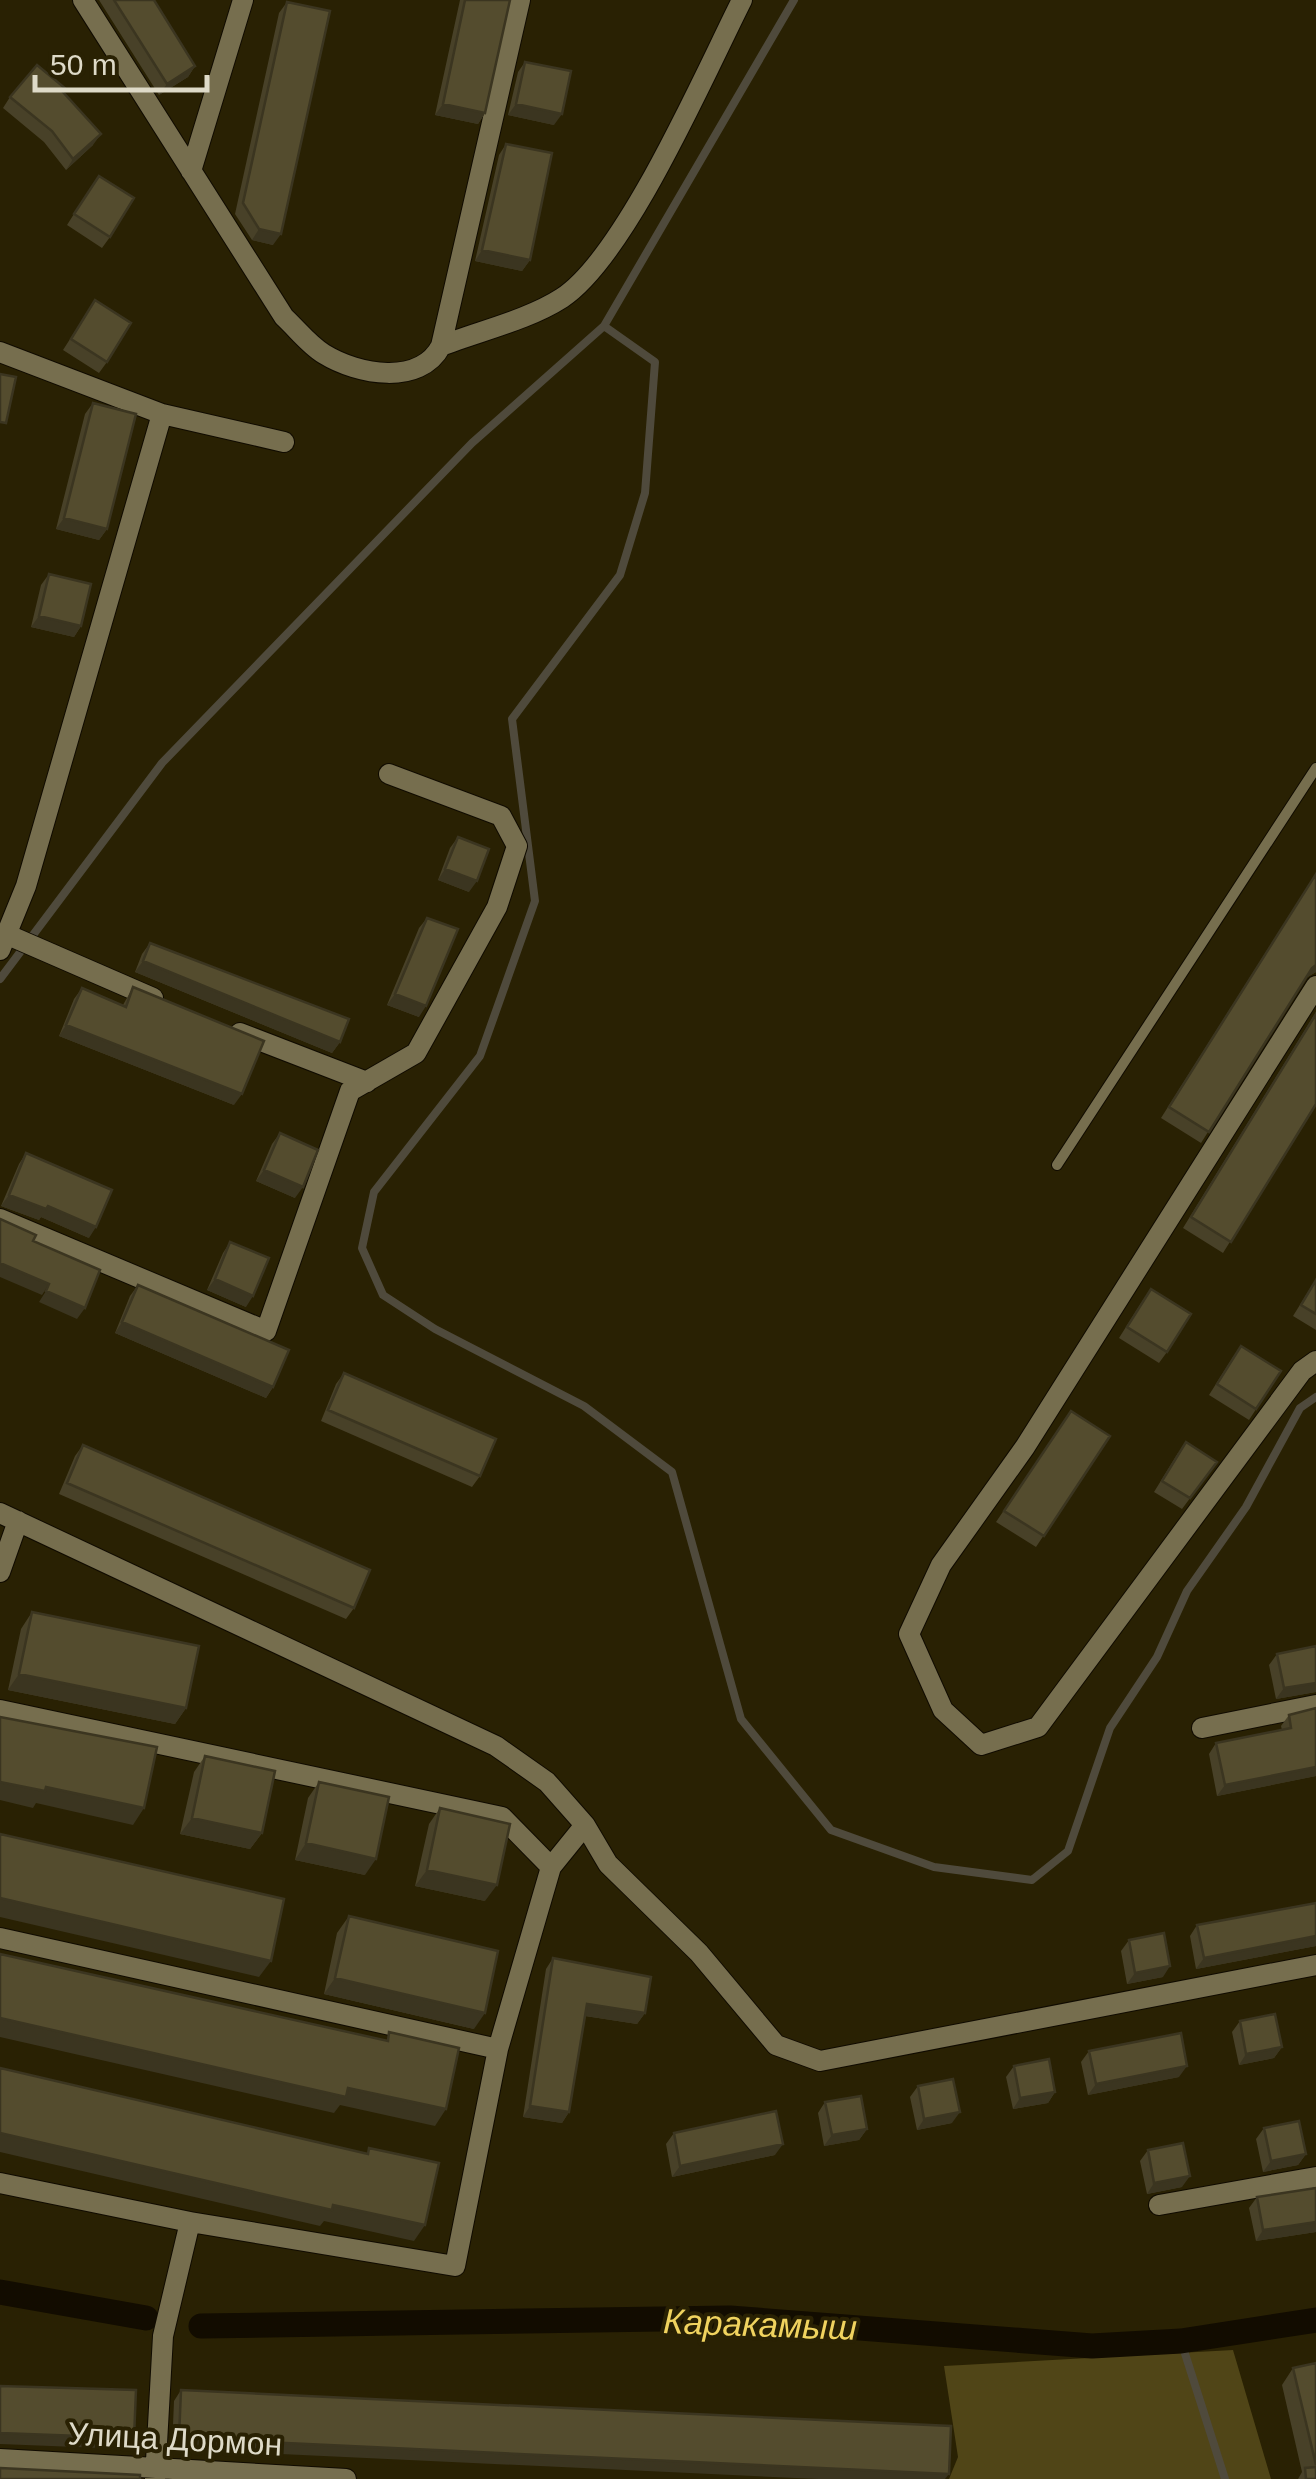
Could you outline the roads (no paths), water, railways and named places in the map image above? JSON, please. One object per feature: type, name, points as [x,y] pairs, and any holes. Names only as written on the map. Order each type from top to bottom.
[{"type":"street","points":[[83,0],[284,317],[322,353],[363,372],[414,370],[433,362],[441,346],[520,0]]},
{"type":"street","points":[[191,171],[243,0]]},
{"type":"street","points":[[441,346],[558,301],[583,282],[648,185],[742,0]]},
{"type":"street","points":[[0,352],[162,414],[284,442]]},
{"type":"street","points":[[162,414],[4,942],[170,1005]]},
{"type":"street","points":[[0,1219],[266,1331],[350,1091],[416,1053],[497,907],[517,846],[501,816],[389,774]]},
{"type":"street","points":[[1316,986],[1025,1447],[941,1565],[910,1634],[943,1710],[981,1746],[1038,1727],[1302,1372],[1316,1361]]},
{"type":"street","points":[[225,1027],[366,1082]]},
{"type":"street","points":[[0,1572],[9,1517],[496,1746],[547,1782],[585,1824],[608,1864],[699,1953],[776,2045],[820,2061],[1316,1965]]},
{"type":"street","points":[[1202,1728],[1316,1705]]},
{"type":"street","points":[[0,1710],[502,1817],[551,1867]]},
{"type":"street","points":[[0,2182],[190,2222],[454,2266],[498,2049],[551,1867],[585,1824]]},
{"type":"street","points":[[0,1938],[498,2049]]},
{"type":"street","points":[[1158,2205],[1316,2178]]},
{"type":"street","points":[[155,2474],[163,2336],[190,2222]]},
{"type":"street","name":"Улица Дормон","points":[[0,2459],[155,2474],[346,2479]]},
{"type":"lane","points":[[1056,1165],[1316,768]]},
{"type":"waterway","points":[[0,979],[162,763],[472,443],[604,326],[794,0]]},
{"type":"waterway","points":[[604,326],[655,362],[645,493],[620,575],[512,719],[535,901],[480,1056],[374,1192],[362,1248],[383,1295],[435,1329],[584,1406],[672,1472],[741,1719],[831,1830],[934,1867],[1032,1880],[1068,1851],[1110,1728],[1157,1657],[1187,1591],[1246,1507],[1300,1408],[1316,1397]]},
{"type":"waterway","name":"Каракамыш","points":[[0,2292],[146,2318]]},
{"type":"waterway","name":"Каракамыш","points":[[201,2326],[730,2318],[1092,2346],[1181,2341],[1316,2320]]},
{"type":"waterway","points":[[1181,2341],[1225,2479]]}]
